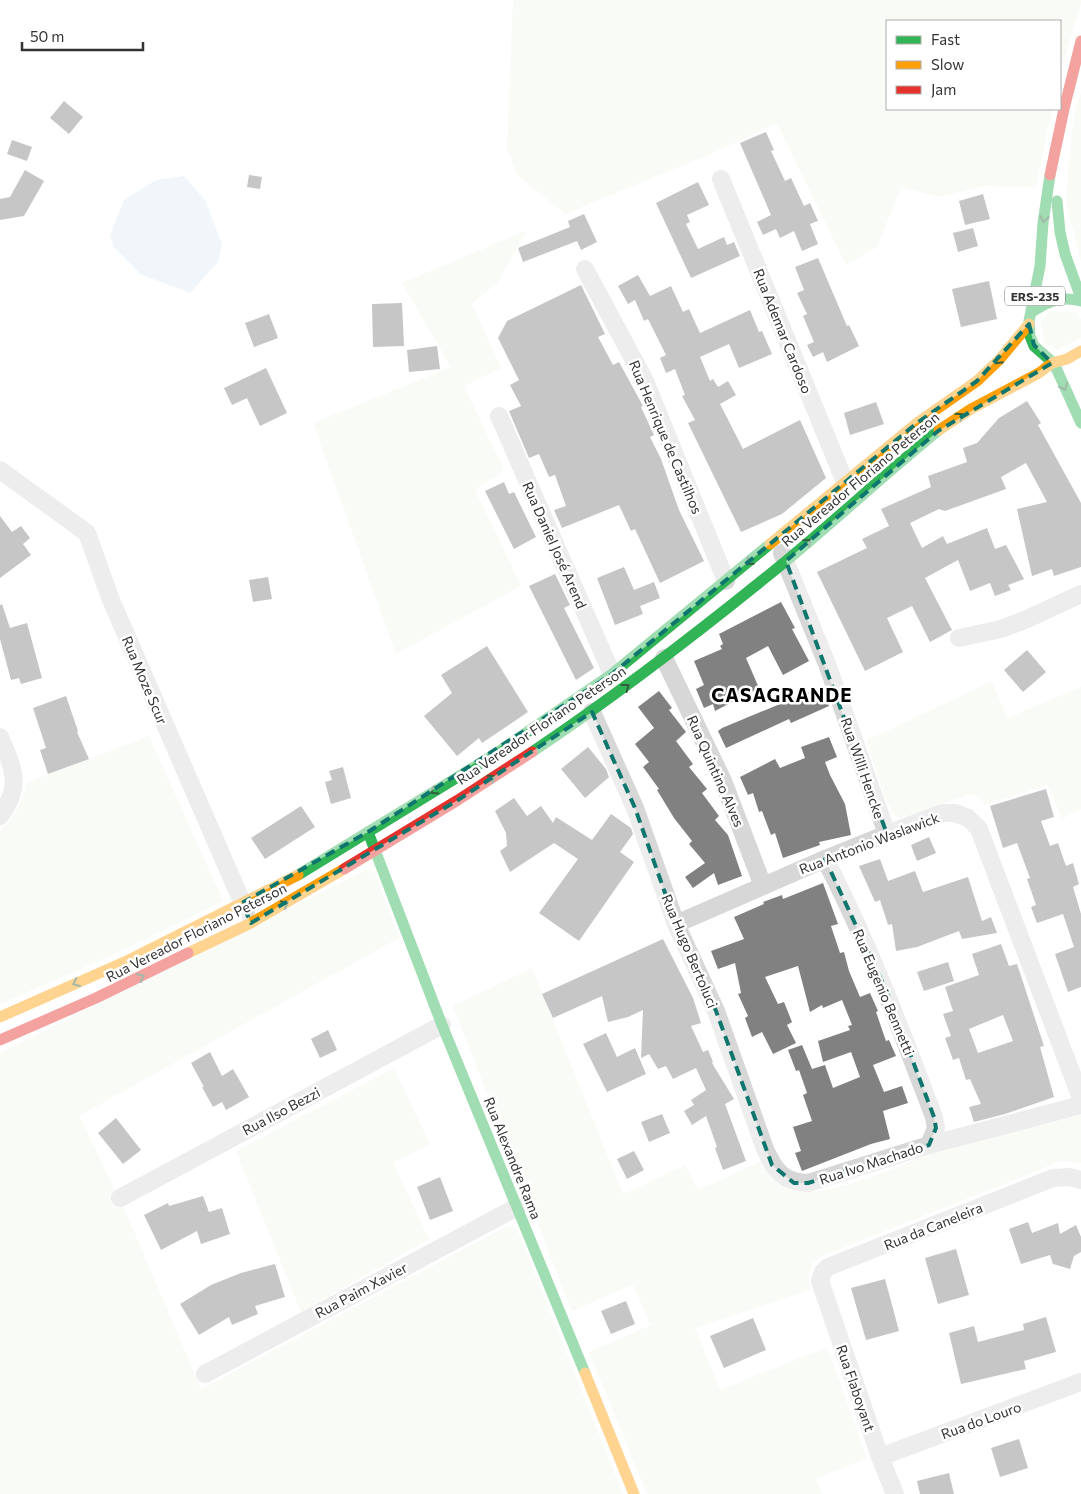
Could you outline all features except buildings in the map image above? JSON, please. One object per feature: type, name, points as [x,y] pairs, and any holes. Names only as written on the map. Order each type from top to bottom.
[{"type":"main road","name":"ERS-235","points":[[1081,41],[1066,95],[1053,154],[1043,225],[1039,272],[1029,324],[1034,346],[1039,353],[1052,363],[1081,422]]},
{"type":"main road","name":"ERS-235","points":[[1053,154],[1060,232],[1064,254],[1081,300]]},
{"type":"main road","points":[[1032,312],[1049,301],[1058,298],[1069,297],[1081,300]]},
{"type":"main road","name":"Rua Vereador Floriano Peterson","points":[[0,1017],[129,960],[301,873],[492,756],[612,674],[917,424],[977,380],[999,360],[1029,324]]},
{"type":"main road","name":"Rua Vereador Floriano Peterson","points":[[0,1040],[96,998],[252,923],[458,800],[592,712],[664,658],[786,561],[938,432],[971,409],[1039,373],[1052,363],[1067,359],[1081,351]]},
{"type":"main road","name":"Rua Alexandre Rama","points":[[368,832],[442,1025],[634,1494]]},
{"type":"street","name":"Rua Ademar Cardoso","points":[[722,179],[845,482]]},
{"type":"street","name":"Rua Henrique de Castilhos","points":[[585,269],[645,381],[726,582]]},
{"type":"street","name":"Rua Daniel José Arend","points":[[499,416],[612,674]]},
{"type":"street","name":"Rua Moze Scur","points":[[0,470],[87,533],[111,600],[252,923]]},
{"type":"street","name":"Rua Willi Hencke","points":[[775,540],[786,561],[826,664],[886,834]]},
{"type":"street","points":[[959,638],[1001,629],[1081,594]]},
{"type":"street","name":"Rua Quintino Alves","points":[[664,658],[723,781],[763,886]]},
{"type":"street","name":"Rua Hugo Bertoluci","points":[[592,712],[635,808],[676,924],[716,1011],[772,1165],[794,1183]]},
{"type":"street","points":[[0,736],[14,774],[13,795],[0,816]]},
{"type":"street","name":"Rua Antonio Waslawick","points":[[676,924],[825,859],[942,813],[955,813],[968,818],[978,829],[1081,1098]]},
{"type":"street","name":"Rua Eugenio Bennetti","points":[[825,859],[886,990],[934,1117],[936,1128]]},
{"type":"street","name":"Rua Ilso Bezzi","points":[[120,1198],[442,1025]]},
{"type":"street","points":[[929,1144],[1081,1104]]},
{"type":"street","name":"Rua Ivo Machado","points":[[794,1183],[808,1183],[929,1144],[936,1128]]},
{"type":"street","name":"Rua da Caneleira","points":[[820,1281],[823,1272],[828,1267],[1053,1178],[1069,1177],[1081,1180]]},
{"type":"street","name":"Rua Paim Xavier","points":[[205,1374],[517,1207]]},
{"type":"street","name":"Rua Flaboyant","points":[[820,1281],[880,1457],[895,1494]]},
{"type":"street","name":"Rua do Louro","points":[[880,1457],[1081,1382]]},
{"type":"highlighted area","points":[[1029,324],[1034,345],[1052,363],[938,431],[786,561],[887,834],[825,859],[886,990],[934,1117],[936,1128],[929,1145],[808,1183],[794,1183],[772,1165],[716,1011],[676,924],[635,808],[592,712],[458,800],[251,923],[242,903],[368,832],[612,674],[917,423],[977,381]]},
{"type":"shaded area","points":[[513,0],[1081,0],[1061,70],[1061,20],[886,20],[886,110],[1052,110],[1036,187],[984,186],[939,197],[901,187],[877,247],[846,265],[777,123],[713,153],[565,214],[517,175],[507,147]]},
{"type":"shaded area","points":[[1081,92],[1081,262],[1066,200],[1073,120]]},
{"type":"shaded area","points":[[184,176],[205,200],[222,244],[218,262],[190,293],[140,274],[114,247],[110,235],[124,200],[156,180]]},
{"type":"shaded area","points":[[527,230],[498,282],[472,304],[501,368],[464,386],[504,470],[475,490],[521,586],[396,654],[313,423],[451,367],[402,283]]},
{"type":"shaded area","points":[[1050,311],[1075,312],[1081,320],[1081,338],[1058,350],[1045,343],[1041,322]]},
{"type":"shaded area","points":[[992,681],[1007,718],[1081,687],[1081,809],[1062,819],[1048,785],[985,805],[979,797],[971,794],[906,817],[898,818],[888,804],[867,740]]},
{"type":"shaded area","points":[[149,736],[223,901],[111,956],[0,1004],[0,831],[17,809],[26,783]]},
{"type":"shaded area","points":[[368,869],[375,873],[399,938],[79,1116],[124,1208],[201,1389],[509,1225],[517,1229],[623,1494],[0,1494],[0,1053]]},
{"type":"shaded area","points":[[532,968],[623,1194],[685,1165],[698,1190],[761,1161],[774,1179],[784,1186],[794,1190],[810,1192],[828,1190],[869,1178],[944,1150],[1081,1115],[1081,1163],[1061,1161],[820,1257],[809,1271],[810,1290],[695,1328],[720,1390],[827,1347],[867,1458],[816,1479],[823,1494],[647,1494],[589,1352],[651,1325],[633,1285],[572,1311],[453,1006]]},
{"type":"shaded area","points":[[394,1068],[430,1144],[393,1163],[429,1239],[301,1312],[236,1151]]},
{"type":"traffic: fast","points":[[1050,175],[1043,223],[1040,266],[1029,321],[1030,336],[1034,346],[1050,360],[1057,370],[1081,423]]},
{"type":"traffic: fast","points":[[1057,201],[1060,232],[1065,254],[1081,298]]},
{"type":"traffic: fast","points":[[1032,312],[1055,300],[1081,301]]},
{"type":"traffic: fast","points":[[532,752],[565,730],[724,611],[786,561],[939,430]]},
{"type":"traffic: fast","points":[[298,875],[492,756],[612,674],[770,544]]},
{"type":"traffic: fast","points":[[368,832],[442,1025],[585,1373]]},
{"type":"traffic: slow","points":[[770,544],[917,423],[977,381],[999,360],[1029,324]]},
{"type":"traffic: slow","points":[[939,430],[971,409],[1039,373],[1052,363],[1067,359],[1081,351]]},
{"type":"traffic: slow","points":[[188,953],[251,923],[344,869]]},
{"type":"traffic: slow","points":[[0,1017],[129,960],[298,875]]},
{"type":"traffic: slow","points":[[585,1373],[634,1494]]},
{"type":"traffic: jam","points":[[1050,175],[1081,41]]},
{"type":"traffic: jam","points":[[344,869],[458,800],[532,752]]},
{"type":"traffic: jam","points":[[0,1040],[96,998],[188,953]]},
{"type":"district","name":"CASAGRANDE","points":[[782,694]]}]
